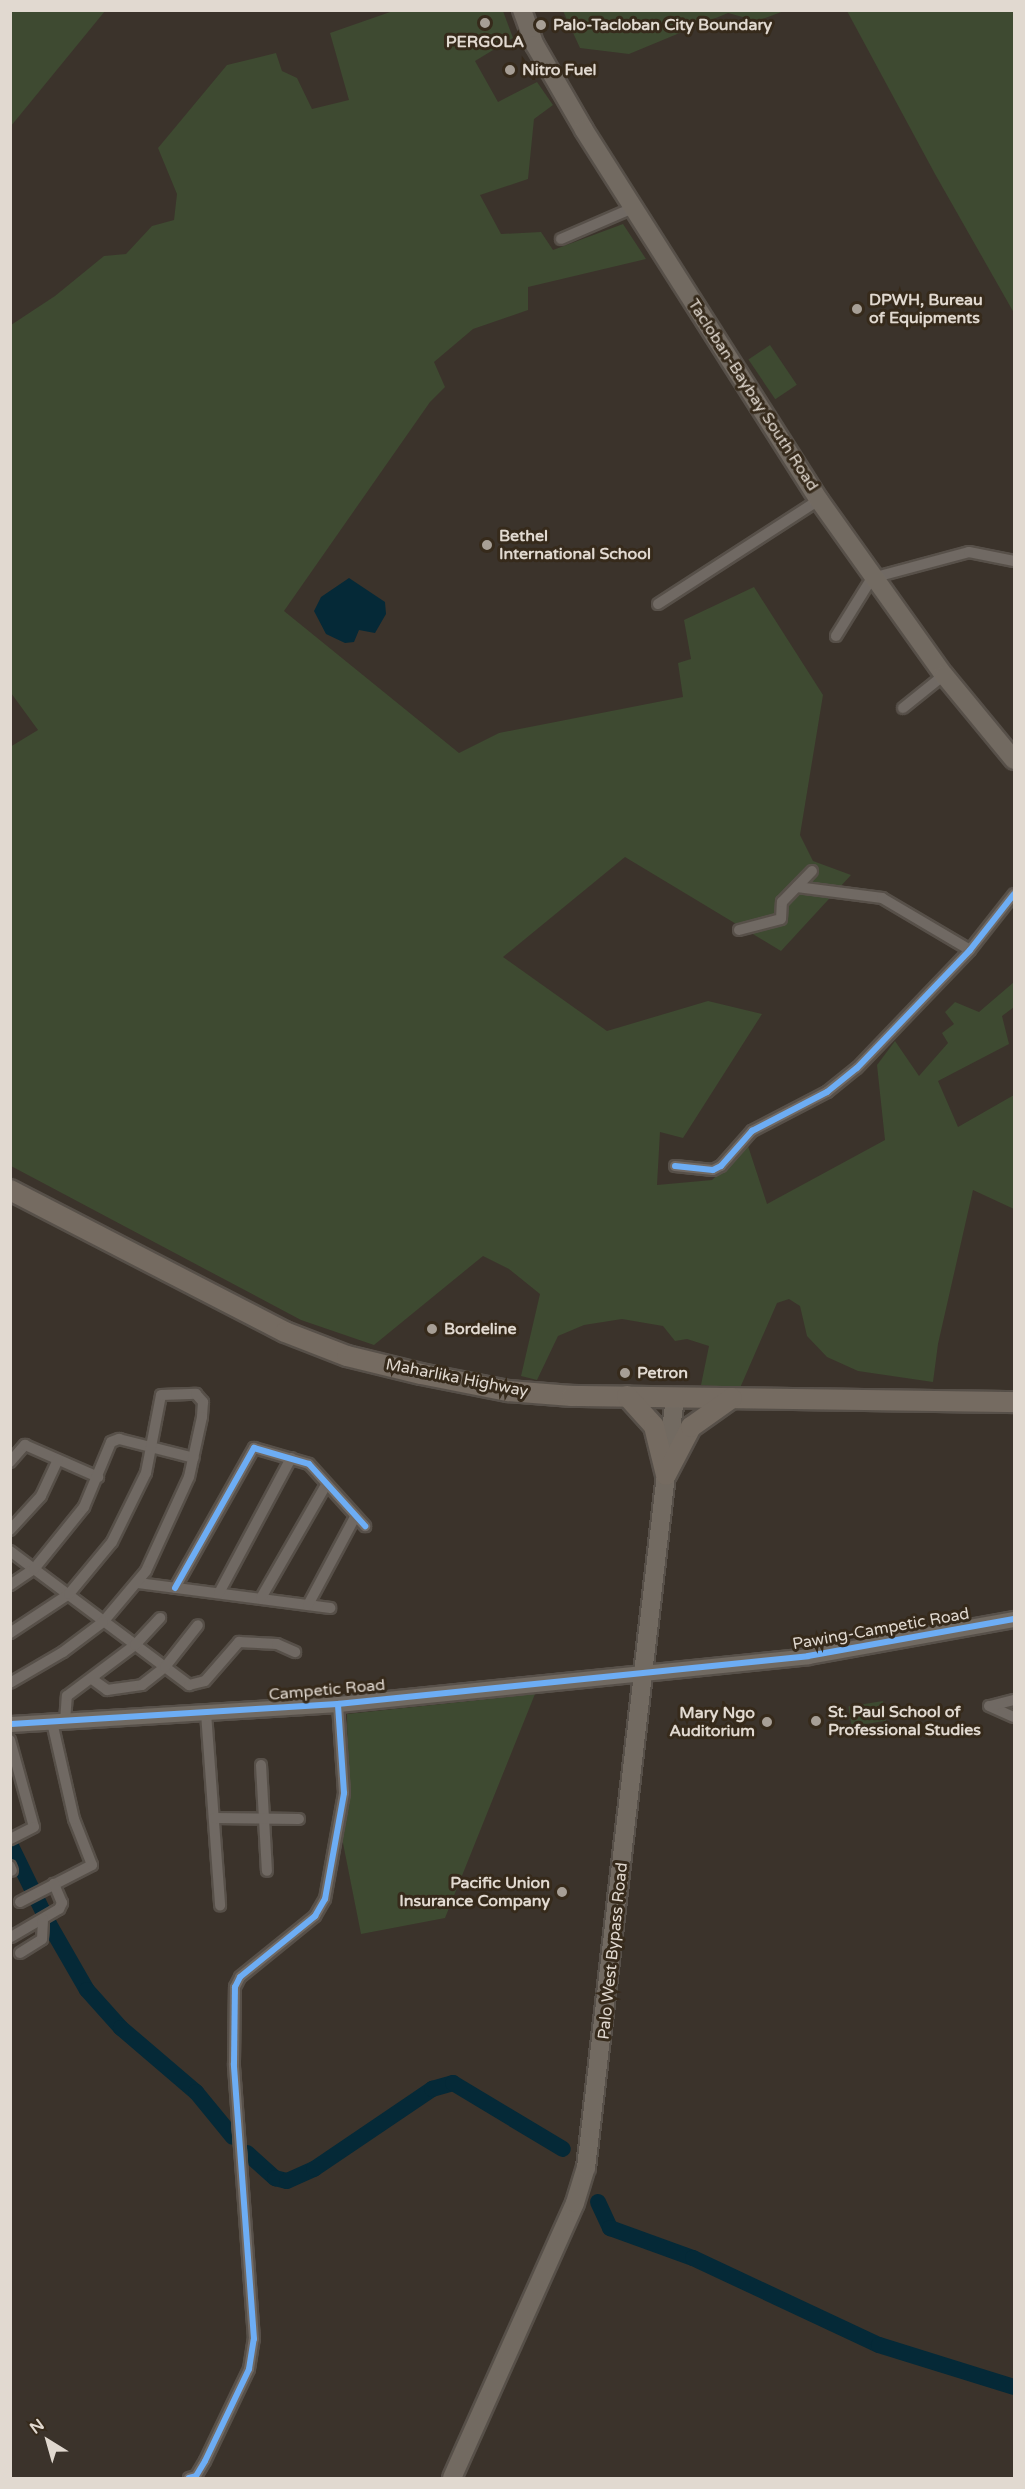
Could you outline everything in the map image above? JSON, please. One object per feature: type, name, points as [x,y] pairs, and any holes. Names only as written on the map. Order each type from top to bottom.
[{"type":"highway","name":"Maharlika Highway","points":[[10,1190],[285,1332],[347,1356],[508,1391],[627,1396],[1014,1402]]},
{"type":"highway","points":[[627,1396],[654,1426],[666,1475]]},
{"type":"highway","points":[[666,1475],[692,1427],[733,1397]]},
{"type":"main road","name":"Tacloban-Baybay South Road","points":[[522,10],[546,66],[633,208],[819,500],[872,578],[944,675],[1014,760]]},
{"type":"main road","name":"Palo West Bypass Road","points":[[452,2478],[575,2203],[586,2168],[675,1397]]},
{"type":"street","points":[[561,239],[633,208]]},
{"type":"street","points":[[658,604],[819,500]]},
{"type":"street","points":[[836,636],[872,578],[969,552],[1014,561]]},
{"type":"street","points":[[903,708],[944,675]]},
{"type":"street","points":[[739,930],[781,919],[782,902],[812,871]]},
{"type":"street","points":[[796,887],[882,898],[970,950]]},
{"type":"street","points":[[675,1166],[713,1170],[721,1166],[752,1131],[827,1092],[857,1068],[970,950],[1014,894]]},
{"type":"street","points":[[10,1633],[69,1594],[99,1562],[127,1518],[153,1447],[161,1395],[190,1392],[203,1402],[194,1458],[174,1517],[138,1582],[102,1622],[63,1652],[10,1683]]},
{"type":"street","points":[[10,1586],[34,1569],[84,1507],[111,1442],[119,1439],[194,1458]]},
{"type":"street","points":[[10,1462],[25,1445],[98,1477]]},
{"type":"street","points":[[175,1588],[249,1450],[259,1447],[309,1464],[354,1517],[365,1526]]},
{"type":"street","points":[[219,1593],[291,1458]]},
{"type":"street","points":[[10,1530],[41,1497],[58,1460]]},
{"type":"street","points":[[261,1598],[326,1485]]},
{"type":"street","points":[[308,1605],[354,1517]]},
{"type":"street","points":[[10,1551],[69,1594],[102,1622],[194,1685],[205,1681],[239,1642],[277,1644],[295,1652]]},
{"type":"street","points":[[138,1582],[330,1608]]},
{"type":"street","points":[[54,1704],[92,1679],[135,1645],[160,1618]]},
{"type":"street","name":"Pawing-Campetic Road","points":[[644,1671],[839,1653],[1014,1619]]},
{"type":"street","points":[[92,1679],[101,1687],[115,1690],[142,1685],[165,1667],[198,1625]]},
{"type":"street","name":"Campetic Road","points":[[10,1724],[338,1704],[644,1671]]},
{"type":"street","points":[[20,1902],[92,1865],[74,1820],[59,1722],[67,1696]]},
{"type":"street","points":[[1014,1700],[990,1706],[1014,1717]]},
{"type":"street","points":[[189,2478],[196,2476],[205,2461],[249,2369],[254,2339],[234,2075],[235,1987],[240,1977],[315,1916],[325,1899],[344,1793],[338,1704]]},
{"type":"street","points":[[206,1713],[220,1905]]},
{"type":"street","points":[[10,1740],[34,1827],[11,1839]]},
{"type":"street","points":[[261,1765],[267,1871]]},
{"type":"street","points":[[214,1818],[299,1819]]},
{"type":"street","points":[[10,1937],[45,1918],[62,1905],[54,1884]]},
{"type":"street","points":[[20,1953],[42,1939],[45,1918]]},
{"type":"green space","points":[[10,11],[105,11],[11,126]]},
{"type":"green space","points":[[393,11],[503,11],[513,38],[475,61],[498,102],[537,82],[553,105],[534,119],[528,179],[480,195],[501,234],[541,232],[553,250],[623,224],[646,259],[528,287],[528,310],[473,329],[434,362],[445,387],[430,402],[284,611],[459,753],[499,733],[683,697],[678,663],[691,659],[684,620],[754,587],[823,695],[800,835],[813,861],[851,875],[781,951],[625,857],[503,957],[607,1031],[708,1001],[762,1014],[683,1138],[660,1132],[657,1185],[712,1180],[748,1146],[767,1204],[885,1140],[877,1065],[895,1041],[919,1076],[948,1043],[942,1033],[954,1024],[945,1012],[955,1002],[979,1012],[1014,982],[1014,1007],[1002,1016],[1009,1044],[938,1081],[958,1127],[1014,1095],[1014,1209],[973,1190],[938,1344],[933,1382],[858,1371],[827,1357],[807,1336],[800,1306],[789,1299],[777,1303],[740,1388],[701,1385],[709,1346],[687,1339],[675,1341],[663,1326],[622,1319],[584,1325],[558,1336],[537,1380],[521,1376],[540,1294],[509,1269],[483,1256],[374,1345],[301,1320],[11,1166],[10,747],[38,730],[11,693],[11,325],[55,296],[104,256],[126,254],[152,226],[174,220],[177,194],[158,148],[227,65],[276,53],[282,71],[297,78],[312,109],[349,100],[330,33]]},
{"type":"green space","points":[[563,11],[784,11],[757,21],[728,13],[629,54],[580,48]]},
{"type":"green space","points":[[847,11],[1014,11],[1014,313],[935,174]]},
{"type":"green space","points":[[770,345],[797,385],[775,399],[748,360]]},
{"type":"green space","points":[[535,1694],[445,1918],[361,1934],[341,1833],[348,1792],[347,1714]]},
{"type":"green space","points":[[883,1701],[886,1721],[852,1726],[848,1706]]},
{"type":"water","points":[[349,578],[385,602],[386,614],[375,633],[359,630],[354,642],[345,643],[326,634],[314,611],[321,597]]},
{"type":"waterway","points":[[10,1844],[49,1924],[87,1990],[121,2028],[196,2092],[233,2137]]},
{"type":"waterway","points":[[247,2153],[275,2178],[287,2181],[314,2169],[432,2089],[453,2083],[563,2149]]},
{"type":"waterway","points":[[598,2202],[610,2228],[693,2258],[879,2345],[1014,2387]]},
{"type":"cycle path","points":[[675,1166],[713,1170],[721,1166],[752,1131],[827,1092],[857,1068],[970,950],[1014,894]]},
{"type":"cycle path","points":[[175,1588],[254,1448],[309,1464],[365,1526]]},
{"type":"cycle path","points":[[10,1724],[338,1704],[808,1656],[1014,1619]]},
{"type":"cycle path","points":[[189,2478],[196,2476],[205,2461],[249,2369],[254,2339],[234,2064],[235,1987],[240,1977],[315,1916],[325,1899],[344,1793],[338,1704]]},
{"type":"place","name":"PERGOLA","points":[[485,23]]},
{"type":"place","name":"Palo-Tacloban City Boundary","points":[[541,25]]},
{"type":"place","name":"Nitro Fuel","points":[[510,70]]},
{"type":"place","name":"DPWH, Bureau of Equipments","points":[[857,309]]},
{"type":"place","name":"Bethel International School","points":[[487,545]]},
{"type":"place","name":"Bordeline","points":[[432,1329]]},
{"type":"place","name":"Petron","points":[[625,1373]]},
{"type":"place","name":"St. Paul School of Professional Studies","points":[[816,1721]]},
{"type":"place","name":"Mary Ngo Auditorium","points":[[767,1722]]},
{"type":"place","name":"Pacific Union Insurance Company","points":[[562,1892]]}]
